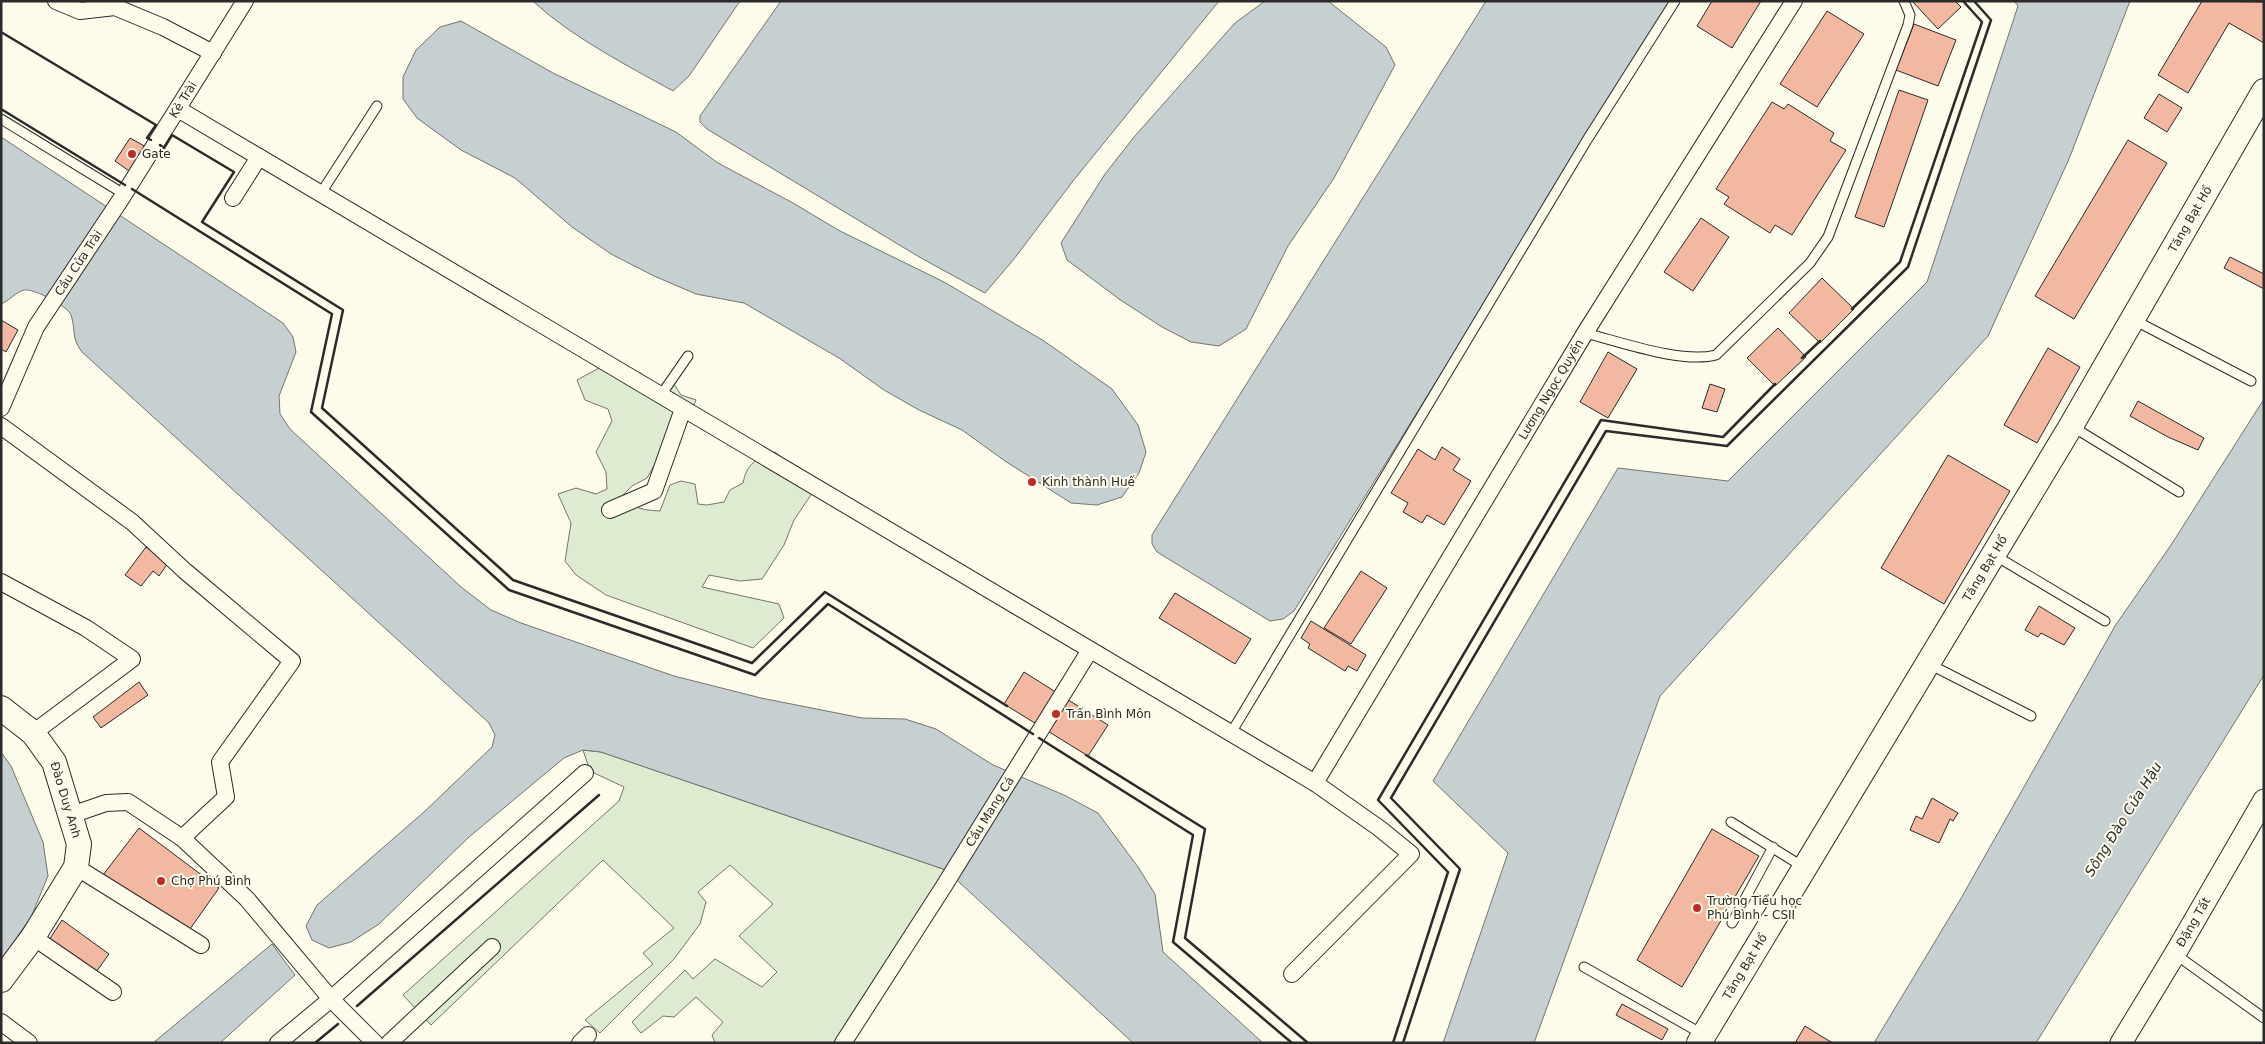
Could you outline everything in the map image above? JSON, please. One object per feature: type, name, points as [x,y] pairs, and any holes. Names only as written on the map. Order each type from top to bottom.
[{"type":"main road","name":"Tăng Bạt Hổ","points":[[1702,1039],[2071,426],[2264,91]]},
{"type":"main road","name":"Đào Duy Anh","points":[[1,708],[33,734],[54,762],[79,844],[76,867],[33,937],[1,980]]},
{"type":"street","points":[[56,1],[80,11],[115,7],[213,53]]},
{"type":"street","name":"Kẻ Trài","points":[[122,197],[245,1]]},
{"type":"street","name":"Lương Ngọc Quyến","points":[[1315,783],[1585,333],[1794,1]]},
{"type":"street","points":[[178,109],[1315,783],[1379,828],[1411,854],[1292,974]]},
{"type":"street","points":[[234,198],[259,157]]},
{"type":"street","name":"Cầu Cửa Trài","points":[[1,408],[36,327],[122,197]]},
{"type":"street","points":[[610,510],[654,491],[683,409]]},
{"type":"street","points":[[1,426],[132,522],[185,571],[292,661],[220,762],[226,797],[182,838]]},
{"type":"street","points":[[1,582],[86,628],[132,659],[33,734]]},
{"type":"street","name":"Cầu Mang Cá","points":[[843,1043],[944,886],[1090,650]]},
{"type":"street","points":[[278,1043],[331,999],[585,773]]},
{"type":"street","name":"Đặng Tất","points":[[2121,1043],[2264,800]]},
{"type":"street","points":[[71,815],[106,803],[128,802],[182,838],[247,899],[331,999],[376,1043]]},
{"type":"street","points":[[76,867],[201,945]]},
{"type":"street","points":[[33,937],[112,992]]},
{"type":"street","points":[[390,1043],[492,948]]},
{"type":"street","points":[[1,1022],[29,1043]]},
{"type":"lane","points":[[1231,734],[1581,149],[1675,1]]},
{"type":"lane","points":[[1585,333],[1675,355],[1702,358],[1716,355],[1810,263],[1828,237],[1908,25],[1910,15],[1904,1]]},
{"type":"lane","points":[[321,194],[377,106]]},
{"type":"lane","points":[[1,119],[122,197]]},
{"type":"lane","points":[[2132,319],[2251,381]]},
{"type":"lane","points":[[661,395],[688,356]]},
{"type":"lane","points":[[2071,426],[2179,492]]},
{"type":"lane","points":[[1994,555],[2105,621]]},
{"type":"lane","points":[[1927,664],[2031,716]]},
{"type":"lane","points":[[1731,822],[1805,868]]},
{"type":"lane","points":[[1732,923],[1773,847]]},
{"type":"lane","points":[[2175,954],[2264,1018]]},
{"type":"lane","points":[[1584,967],[1702,1039]]},
{"type":"green space","points":[[599,368],[624,378],[641,373],[650,389],[674,384],[681,395],[696,400],[687,422],[676,440],[656,462],[647,478],[632,486],[622,496],[630,504],[644,509],[660,511],[670,485],[681,481],[695,484],[698,504],[707,505],[724,502],[730,490],[743,483],[747,471],[753,463],[775,452],[817,486],[794,520],[784,545],[762,579],[740,581],[709,575],[702,587],[779,604],[784,618],[753,648],[606,595],[576,575],[565,561],[571,523],[558,494],[576,488],[596,494],[607,489],[606,472],[596,452],[612,421],[608,409],[585,400],[577,380]]},
{"type":"green space","points":[[583,750],[601,752],[946,870],[837,1043],[715,1043],[712,1035],[723,1022],[696,997],[674,1017],[663,1016],[641,1033],[632,1022],[685,970],[693,979],[715,959],[762,987],[777,972],[739,936],[773,904],[730,865],[698,892],[706,902],[700,924],[674,959],[600,1033],[585,1020],[653,964],[643,953],[674,928],[603,860],[431,1025],[403,995],[619,801],[624,787],[590,771]]},
{"type":"water","points":[[533,1],[740,1],[689,76],[673,91],[582,38]]},
{"type":"water","points":[[781,1],[1219,1],[985,293],[921,258],[707,129],[700,122],[700,116]]},
{"type":"water","points":[[1265,1],[1328,1],[1386,47],[1395,65],[1334,178],[1288,246],[1246,329],[1219,346],[1191,342],[1162,327],[1119,299],[1067,260],[1061,243],[1105,174],[1134,137],[1235,23]]},
{"type":"water","points":[[1486,1],[1672,1],[1294,611],[1283,619],[1270,621],[1157,552],[1152,544],[1152,535]]},
{"type":"water","points":[[2014,1],[2130,1],[2069,159],[1988,336],[1660,696],[1534,1043],[1443,1043],[1508,853],[1433,781],[1618,468],[1728,481],[1927,282],[2018,6]]},
{"type":"water","points":[[461,21],[553,73],[676,132],[718,163],[793,203],[840,231],[944,282],[1044,341],[1112,389],[1138,425],[1146,452],[1139,473],[1122,497],[1097,505],[1071,503],[1005,461],[962,430],[919,410],[884,390],[839,358],[744,303],[696,294],[654,276],[611,254],[572,227],[515,178],[461,150],[417,118],[403,99],[403,77],[416,50],[440,27]]},
{"type":"water","points":[[1,137],[283,323],[293,337],[296,352],[279,396],[280,414],[290,429],[461,587],[491,610],[521,623],[674,676],[761,698],[862,718],[905,719],[936,729],[993,765],[1064,795],[1098,813],[1138,867],[1155,894],[1163,952],[1263,1043],[1133,1043],[946,870],[601,752],[583,750],[564,758],[469,837],[379,924],[351,942],[329,948],[312,940],[306,926],[317,905],[424,812],[492,747],[495,735],[489,723],[82,352],[75,338],[71,315],[64,307],[28,290],[21,291],[1,304]]},
{"type":"water","name":"Sông Đào Cửa Hậu","points":[[2264,399],[2264,675],[2036,1043],[1874,1043],[1960,900],[2115,626],[2171,545]]},
{"type":"water","points":[[1,752],[11,766],[43,842],[48,876],[31,917],[1,960]]},
{"type":"water","points":[[272,944],[295,975],[220,1043],[153,1043]]},
{"type":"building","points":[[1712,1],[1761,1],[1732,48],[1697,26]]},
{"type":"building","points":[[1912,1],[1955,1],[1961,7],[1938,29]]},
{"type":"building","points":[[2202,1],[2264,2],[2264,43],[2229,23],[2188,93],[2158,75]]},
{"type":"building","points":[[1827,11],[1864,34],[1817,107],[1780,84]]},
{"type":"building","points":[[1914,24],[1956,40],[1938,86],[1896,70]]},
{"type":"building","points":[[1899,90],[1928,100],[1884,227],[1855,217]]},
{"type":"building","points":[[2159,94],[2182,108],[2167,132],[2144,118]]},
{"type":"building","points":[[1772,102],[1784,109],[1788,104],[1834,133],[1830,141],[1846,150],[1792,235],[1775,225],[1770,233],[1724,204],[1729,197],[1716,189]]},
{"type":"building","name":"Gate","points":[[130,138],[148,148],[132,173],[115,161]]},
{"type":"building","points":[[2128,140],[2167,163],[2074,319],[2035,296]]},
{"type":"building","points":[[1701,218],[1729,237],[1693,291],[1664,272]]},
{"type":"building","points":[[2230,257],[2264,274],[2264,289],[2224,268]]},
{"type":"building","points":[[1822,278],[1854,309],[1820,343],[1789,313]]},
{"type":"building","points":[[1,320],[18,330],[6,352],[1,349]]},
{"type":"building","points":[[1778,328],[1806,357],[1775,386],[1747,358]]},
{"type":"building","points":[[2048,348],[2080,367],[2037,443],[2004,425]]},
{"type":"building","points":[[1608,352],[1637,369],[1608,418],[1580,402]]},
{"type":"building","points":[[1710,384],[1725,389],[1717,412],[1702,408]]},
{"type":"building","points":[[2138,401],[2204,438],[2198,450],[2168,437],[2130,416]]},
{"type":"building","points":[[1442,447],[1460,459],[1453,470],[1471,481],[1444,525],[1427,515],[1422,523],[1403,512],[1408,503],[1391,493],[1418,449],[1435,460]]},
{"type":"building","points":[[1948,455],[2010,491],[1944,604],[1881,568]]},
{"type":"building","points":[[146,547],[168,563],[159,576],[153,571],[141,586],[125,575]]},
{"type":"building","points":[[1361,571],[1387,588],[1351,644],[1324,628]]},
{"type":"building","points":[[1175,593],[1251,639],[1235,664],[1159,618]]},
{"type":"building","points":[[2039,606],[2075,628],[2064,645],[2041,633],[2038,637],[2025,630]]},
{"type":"building","points":[[1311,621],[1366,655],[1357,671],[1348,666],[1345,671],[1308,648],[1310,644],[1301,638]]},
{"type":"building","name":"Trấn Bình Môn","points":[[1024,672],[1108,725],[1088,756],[1004,704]]},
{"type":"building","points":[[139,682],[148,695],[101,728],[93,717]]},
{"type":"building","points":[[1932,798],[1958,813],[1953,821],[1950,819],[1939,843],[1910,830],[1916,816],[1922,819]]},
{"type":"building","name":"Chợ Phú Bình","points":[[139,828],[219,888],[185,936],[103,875]]},
{"type":"building","name":"Trường Tiểu học Phú Bình - CSII","points":[[1712,829],[1759,856],[1682,987],[1637,960]]},
{"type":"building","points":[[62,920],[109,954],[94,975],[49,940]]},
{"type":"building","points":[[1622,1004],[1668,1029],[1662,1040],[1616,1015]]},
{"type":"building","points":[[1805,1026],[1821,1036],[1833,1043],[1795,1043]]},
{"type":"wall","points":[[1852,309],[1900,262],[1982,22],[1963,1]]},
{"type":"wall","points":[[1403,1043],[1460,869],[1391,798],[1606,431],[1727,446],[1908,267],[1991,20],[1974,1]]},
{"type":"wall","points":[[1,32],[156,125],[147,138],[151,140]]},
{"type":"wall","points":[[1,109],[125,185]]},
{"type":"wall","points":[[160,145],[164,148],[172,135],[234,172],[202,222],[343,310],[322,408],[513,580],[752,663],[825,592],[1007,706]]},
{"type":"wall","points":[[132,189],[332,314],[311,412],[509,590],[755,675],[828,604],[1033,734]]},
{"type":"wall","points":[[1802,358],[1820,341]]},
{"type":"wall","points":[[1393,1043],[1448,872],[1378,800],[1601,420],[1723,437],[1775,384]]},
{"type":"wall","points":[[1039,738],[1193,835],[1173,942],[1292,1043]]},
{"type":"wall","points":[[1086,755],[1205,829],[1185,938],[1308,1043]]},
{"type":"wall","points":[[357,1006],[599,795]]},
{"type":"wall","points":[[315,1043],[338,1024]]},
{"type":"place","name":"Gate","points":[[132,154]]},
{"type":"place","name":"Kinh thành Huế","points":[[1032,482]]},
{"type":"place","name":"Trấn Bình Môn","points":[[1056,714]]},
{"type":"place","name":"Chợ Phú Bình","points":[[161,881]]},
{"type":"place","name":"Trường Tiểu học Phú Bình - CSII","points":[[1697,908]]}]
